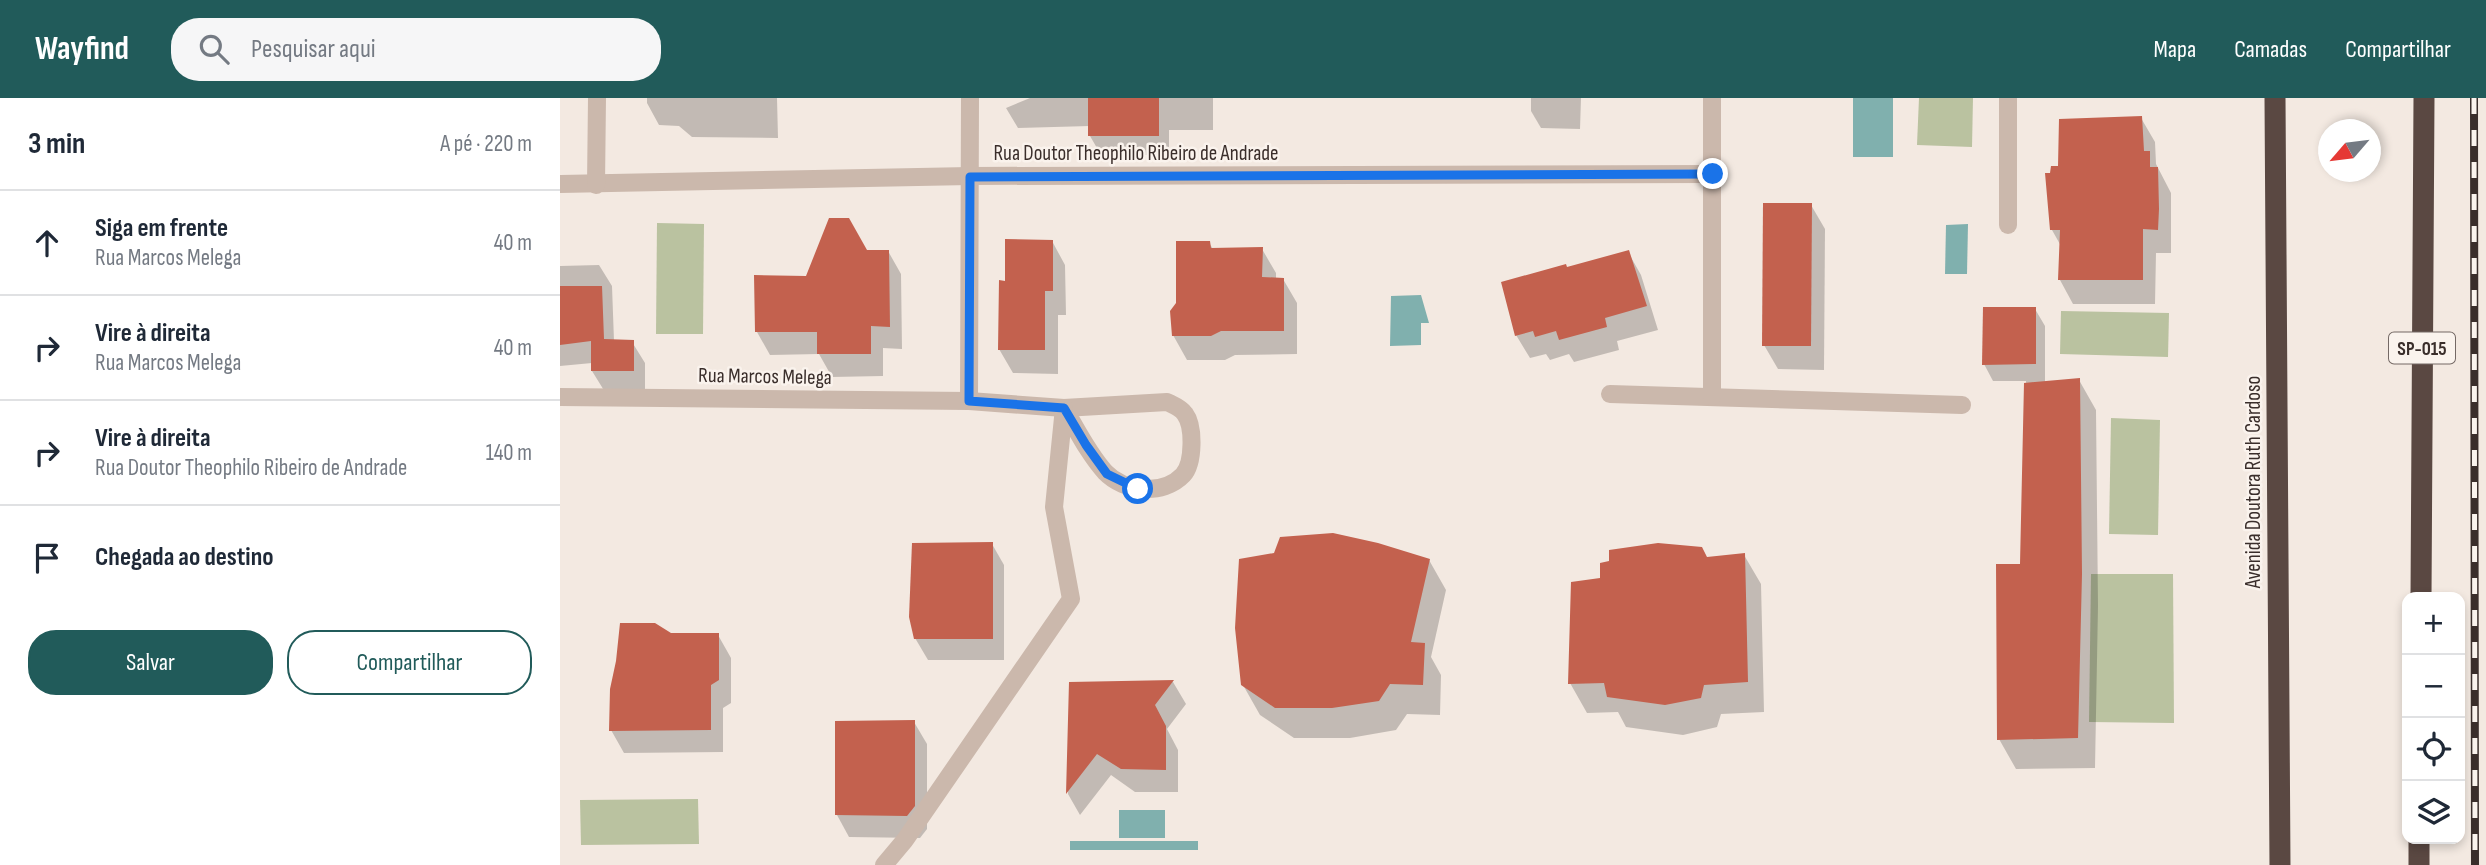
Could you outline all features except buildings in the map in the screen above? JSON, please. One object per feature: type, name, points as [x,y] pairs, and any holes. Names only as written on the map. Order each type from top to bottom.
[{"type":"highway","name":"Avenida Doutora Ruth Cardoso","points":[[2275,98],[2280,865]]},
{"type":"highway","name":"SP-015","points":[[2421,592],[2424,98]]},
{"type":"highway","points":[[2419,844],[2419,865]]},
{"type":"street","points":[[596,185],[597,98]]},
{"type":"street","points":[[969,401],[970,98]]},
{"type":"street","points":[[1712,98],[1712,397]]},
{"type":"street","points":[[2008,98],[2008,225]]},
{"type":"street","name":"Rua Doutor Theophilo Ribeiro de Andrade","points":[[560,184],[970,177],[1713,174]]},
{"type":"street","points":[[1610,394],[1962,405]]},
{"type":"street","name":"Rua Marcos Melega","points":[[560,397],[969,401],[1064,408],[1167,402],[1181,409],[1190,424],[1192,452],[1188,468],[1171,484],[1138,489],[1123,483],[1107,474],[1064,408]]},
{"type":"street","points":[[884,865],[905,840],[1071,599],[1054,507],[1064,408]]},
{"type":"green space","points":[[1919,98],[1973,98],[1972,147],[1917,145]]},
{"type":"green space","points":[[657,223],[704,224],[703,334],[656,334]]},
{"type":"green space","points":[[2061,311],[2169,313],[2168,357],[2060,354]]},
{"type":"green space","points":[[2111,418],[2160,420],[2158,535],[2109,534]]},
{"type":"green space","points":[[2091,574],[2173,574],[2174,723],[2089,722]]},
{"type":"green space","points":[[698,799],[699,844],[581,845],[580,800]]},
{"type":"water","points":[[1853,98],[1893,98],[1893,157],[1853,157]]},
{"type":"water","points":[[1968,224],[1967,274],[1945,274],[1946,225]]},
{"type":"water","points":[[1421,295],[1429,323],[1421,323],[1421,345],[1390,346],[1391,296]]},
{"type":"water","points":[[1119,810],[1165,810],[1165,838],[1119,838]]},
{"type":"water","points":[[1070,841],[1198,841],[1198,850],[1070,850]]},
{"type":"railway","points":[[2474,98],[2475,865]]},
{"type":"route","points":[[1138,489],[1107,474],[1064,408],[969,401],[970,177],[1713,174]]}]
